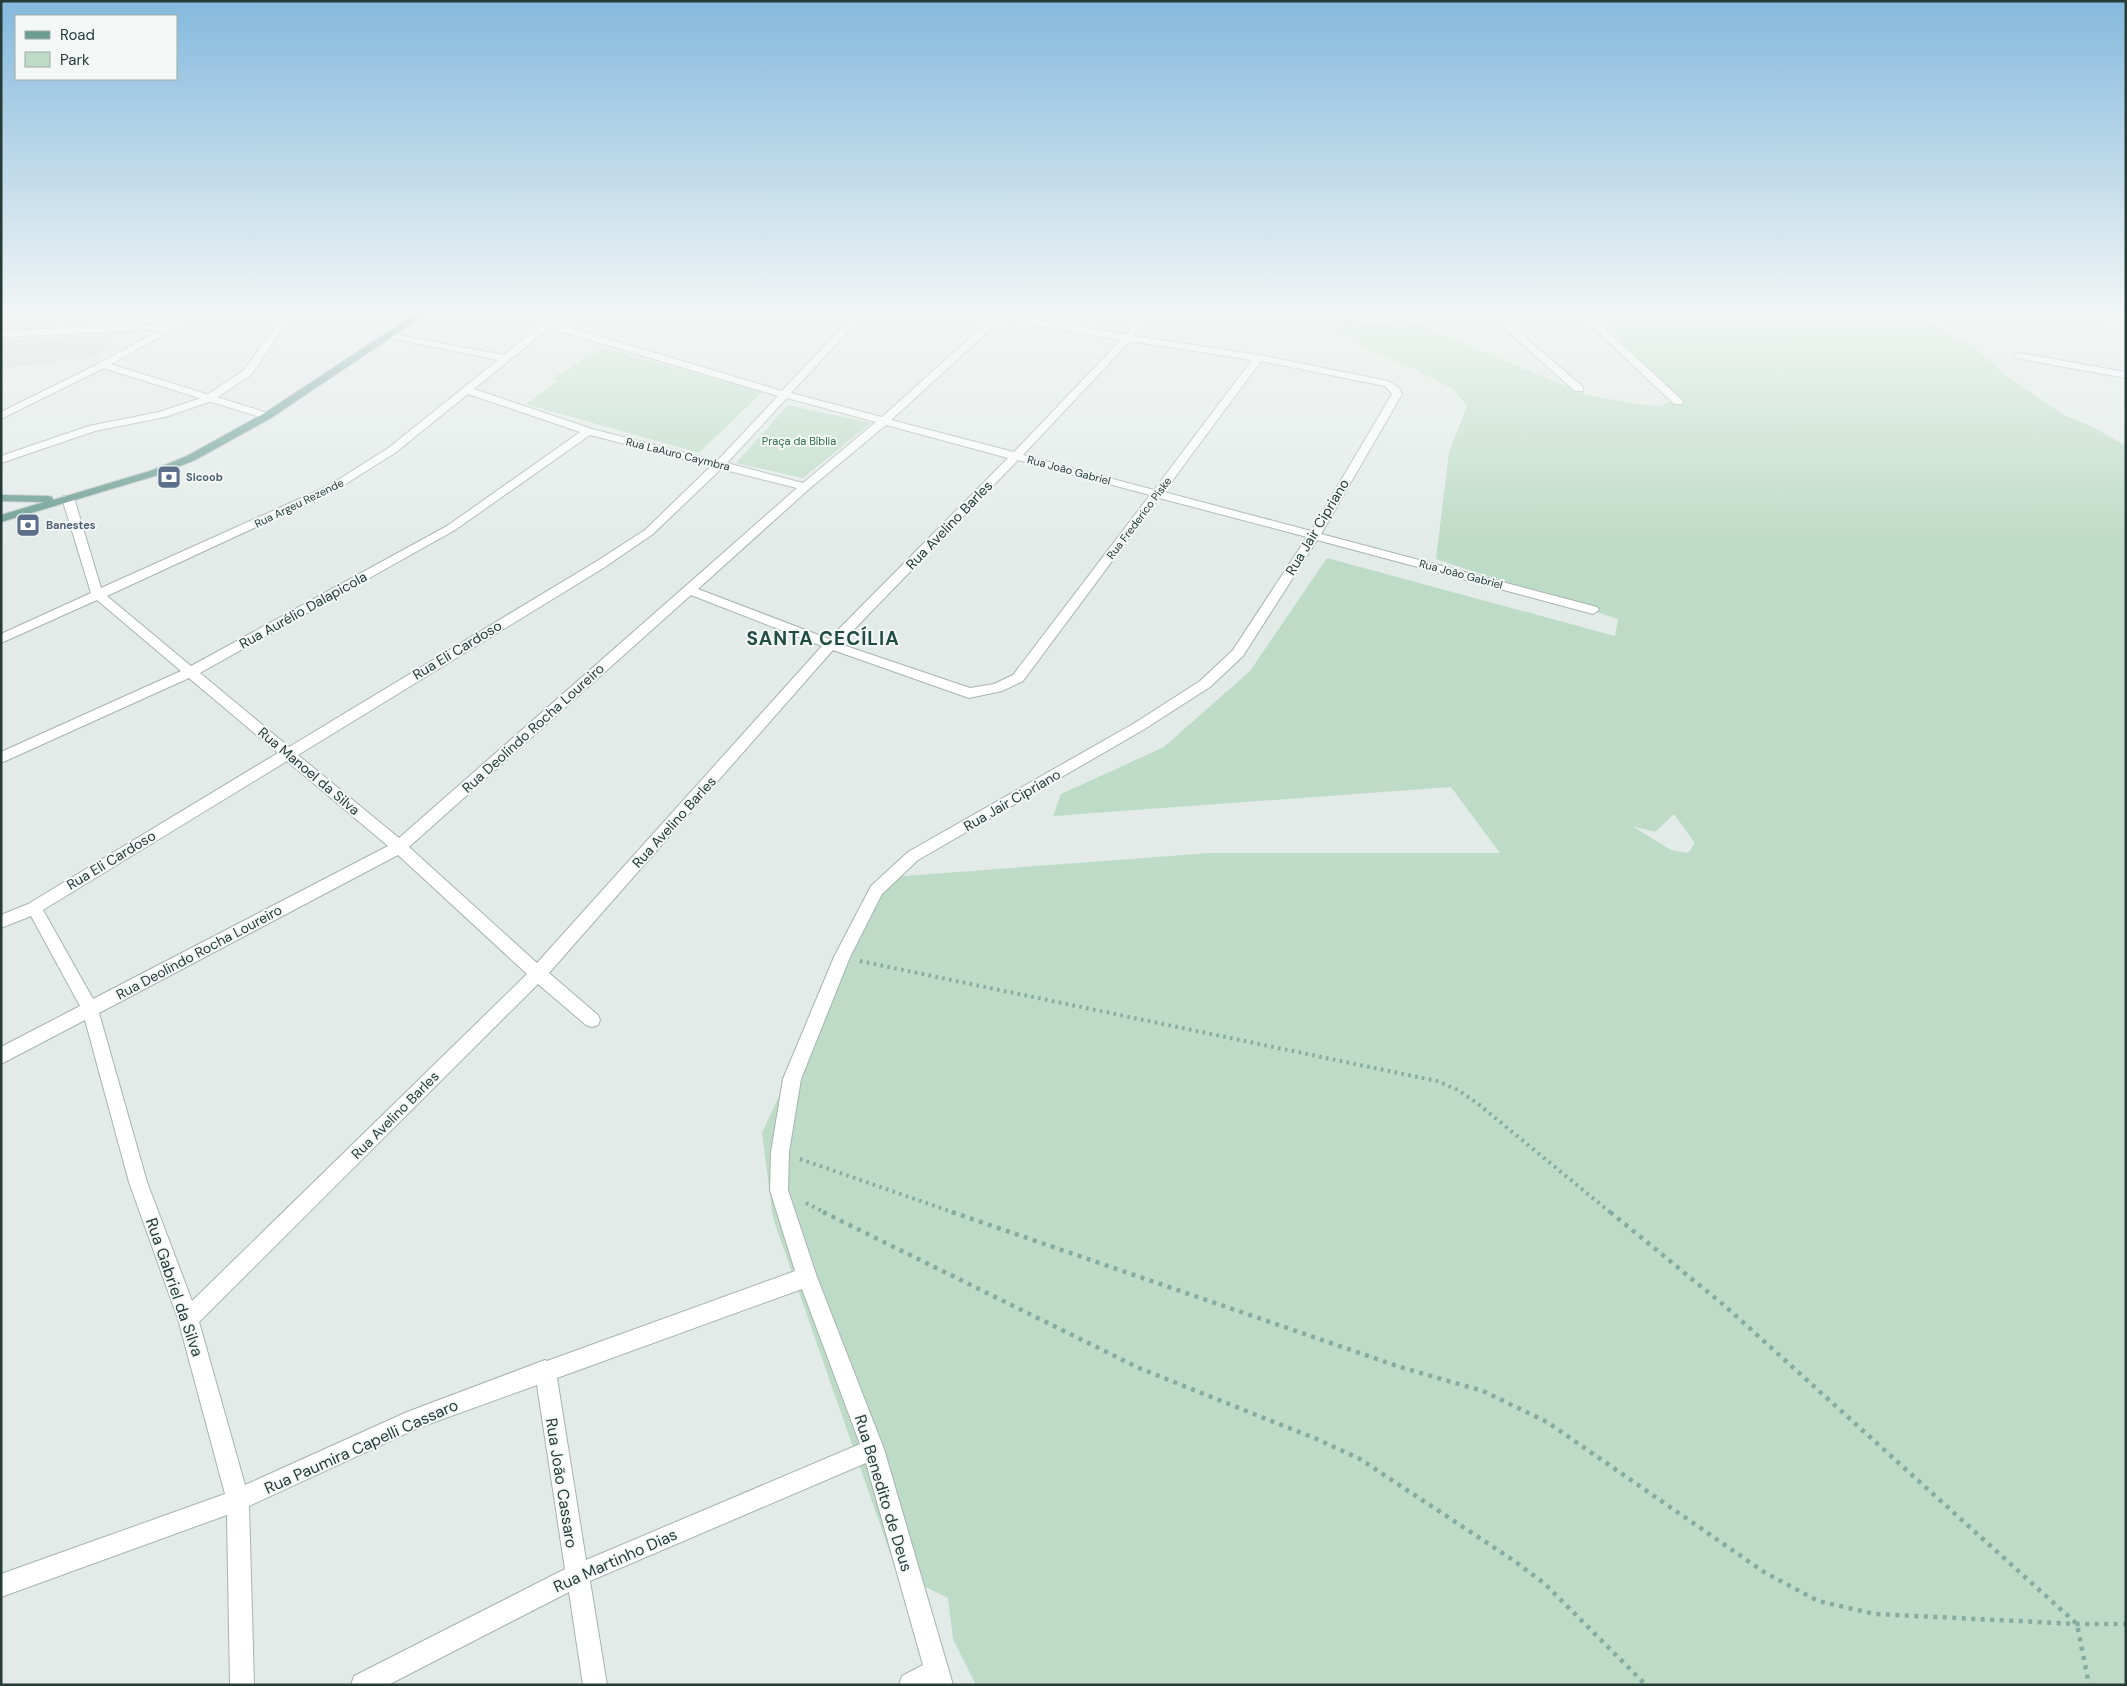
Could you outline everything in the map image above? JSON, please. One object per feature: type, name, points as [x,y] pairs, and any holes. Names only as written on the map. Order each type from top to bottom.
[{"type":"main road","points":[[1,519],[65,498],[137,478],[191,458],[267,416],[305,391]]},
{"type":"main road","points":[[1,498],[65,498]]},
{"type":"street","points":[[1,416],[52,391]]},
{"type":"street","points":[[182,391],[267,416]]},
{"type":"street","points":[[1,460],[93,428],[161,416],[208,399],[220,391]]},
{"type":"street","name":"Rua Argeu Rezende","points":[[1,639],[332,488],[391,451],[466,391]]},
{"type":"street","name":"Rua LaAuro Caymbra","points":[[469,391],[588,432],[805,487]]},
{"type":"street","name":"Rua João Gabriel","points":[[771,391],[1593,610]]},
{"type":"street","name":"Rua Eli Cardoso","points":[[1,922],[34,908],[592,569],[649,532],[720,464],[790,391]]},
{"type":"street","name":"Rua Deolindo Rocha Loureiro","points":[[1,1056],[399,847],[805,487],[918,391]]},
{"type":"street","name":"Rua Avelino Barles","points":[[188,1320],[538,974],[831,645],[1078,391]]},
{"type":"street","name":"Rua Frederico Piske","points":[[831,645],[969,692],[998,688],[1018,678],[1234,391]]},
{"type":"street","name":"Rua Jair Cipriano","points":[[807,1277],[779,1190],[780,1152],[792,1079],[842,957],[876,890],[913,856],[1138,727],[1205,684],[1238,652],[1314,535],[1397,394],[1395,391]]},
{"type":"street","points":[[1666,391],[1678,402]]},
{"type":"street","name":"Rua Aurélio Dalapicola","points":[[1,758],[191,672],[452,528],[588,432]]},
{"type":"street","points":[[65,498],[97,594]]},
{"type":"street","points":[[688,590],[831,645]]},
{"type":"street","name":"Rua Manoel da Silva","points":[[97,594],[399,847],[538,974],[592,1020]]},
{"type":"street","name":"Rua Gabriel da Silva","points":[[34,908],[90,1009],[138,1182],[188,1320],[238,1500],[242,1685]]},
{"type":"street","name":"Rua Paumira Capelli Cassaro","points":[[1,1586],[238,1500],[414,1419],[545,1370],[807,1277]]},
{"type":"street","name":"Rua Benedito de Deus","points":[[807,1277],[873,1449],[938,1678]]},
{"type":"street","name":"Rua João Cassaro","points":[[545,1370],[576,1575],[595,1685]]},
{"type":"street","name":"Rua Martinho Dias","points":[[363,1685],[576,1575],[873,1449]]},
{"type":"street","points":[[911,1685],[938,1678]]},
{"type":"path","points":[[842,957],[1437,1081],[1458,1090],[1478,1102],[1725,1306],[2077,1624],[2089,1685]]},
{"type":"path","points":[[780,1152],[1400,1367],[1483,1391],[1547,1422],[1764,1572],[1818,1601],[1875,1614],[2077,1624],[2126,1624]]},
{"type":"path","points":[[779,1190],[1139,1368],[1319,1440],[1360,1459],[1539,1579],[1646,1685]]},
{"type":"green space","points":[[545,391],[762,392],[699,453],[526,404]]},
{"type":"green space","points":[[1454,391],[1577,391],[1587,395],[1660,406],[1673,400],[1667,391],[2029,391],[2062,414],[2093,427],[2126,446],[2126,1685],[976,1685],[953,1639],[948,1598],[897,1573],[773,1218],[762,1133],[821,1005],[890,877],[1211,853],[1500,853],[1451,787],[1053,816],[1061,794],[1164,747],[1250,671],[1327,558],[1615,636],[1618,619],[1436,559],[1449,452],[1467,406]],"holes":[[[1674,814],[1695,843],[1688,853],[1671,850],[1632,826],[1655,832]]]},
{"type":"green space","name":"Praça da Bíblia","points":[[788,405],[871,423],[803,478],[736,463]]},
{"type":"place","name":"Sicoob","points":[[169,477]]},
{"type":"place","name":"Banestes","points":[[28,525]]},
{"type":"district","name":"SANTA CECÍLIA","points":[[823,638]]}]
